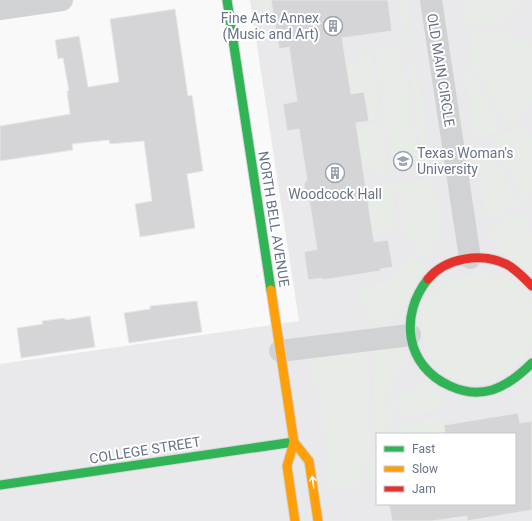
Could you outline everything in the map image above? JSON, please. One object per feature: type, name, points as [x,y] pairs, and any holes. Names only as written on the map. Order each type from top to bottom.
[{"type":"street","points":[[0,9],[62,0]]},
{"type":"street","name":"NORTH BELL AVENUE","points":[[227,0],[294,442],[287,466],[295,521]]},
{"type":"street","name":"OLD MAIN CIRCLE","points":[[431,0],[470,258]]},
{"type":"street","points":[[532,286],[519,272],[502,262],[482,258],[465,258],[447,264],[425,281],[413,303],[410,314],[410,335],[416,353],[424,368],[437,379],[450,387],[470,392],[490,390],[506,385],[521,376],[532,363]]},
{"type":"street","points":[[280,352],[410,335]]},
{"type":"street","name":"NORTH BELL AVENUE","points":[[294,442],[309,462],[318,521]]},
{"type":"street","name":"COLLEGE STREET","points":[[0,485],[294,442]]},
{"type":"shaded area","name":"Texas Woman's University","points":[[250,0],[532,0],[532,521],[0,521],[0,364],[299,321]]},
{"type":"shaded area","points":[[258,0],[271,0],[272,9],[259,11]]},
{"type":"shaded area","points":[[400,0],[406,0],[413,45],[407,46]]},
{"type":"shaded area","points":[[462,0],[520,0],[496,24],[466,28]]},
{"type":"shaded area","points":[[497,32],[506,33],[532,45],[532,100],[521,111],[514,124],[506,124],[491,95],[472,64],[467,36]]},
{"type":"shaded area","points":[[400,48],[418,165],[393,169],[375,51]]},
{"type":"shaded area","points":[[370,52],[380,115],[377,119],[369,121],[351,94],[346,65],[359,63],[358,55],[360,53]]},
{"type":"shaded area","points":[[415,59],[431,164],[424,165],[409,60]]},
{"type":"shaded area","points":[[463,62],[487,101],[499,127],[498,130],[476,138]]},
{"type":"shaded area","points":[[380,124],[388,171],[374,174],[372,166],[363,167],[357,129]]},
{"type":"shaded area","points":[[526,128],[532,137],[531,201],[527,201],[525,198],[493,143],[498,137],[512,131]]},
{"type":"shaded area","points":[[476,145],[484,145],[487,147],[519,202],[517,205],[486,221]]},
{"type":"shaded area","points":[[432,178],[438,230],[433,250],[428,261],[404,233],[398,200],[401,200],[401,194],[397,195],[395,184]]},
{"type":"shaded area","points":[[390,183],[396,224],[391,231],[373,234],[367,194],[376,193],[375,185]]},
{"type":"shaded area","points":[[522,212],[532,237],[532,272],[504,254],[488,231],[512,215]]},
{"type":"shaded area","points":[[413,255],[425,268],[402,311],[397,309],[393,321],[380,324],[367,322],[364,305],[358,288],[390,282]]},
{"type":"shaded area","points":[[484,274],[502,281],[506,277],[517,284],[528,298],[532,310],[532,343],[524,358],[495,380],[467,382],[449,375],[435,363],[425,346],[422,337],[421,318],[423,308],[433,291],[436,294],[447,284],[463,277]]},
{"type":"shaded area","points":[[396,346],[402,350],[407,358],[407,361],[391,378],[396,384],[385,398],[393,415],[394,421],[383,433],[376,433],[375,374],[372,350]]},
{"type":"shaded area","points":[[363,350],[365,352],[370,387],[370,449],[360,471],[358,485],[332,489],[312,357]]},
{"type":"shaded area","points":[[423,382],[442,392],[443,409],[404,416],[401,415],[394,402],[396,397],[402,390],[408,396]]},
{"type":"shaded area","points":[[532,383],[532,398],[515,400],[514,396]]},
{"type":"shaded area","points":[[439,418],[446,424],[448,433],[392,433],[403,424]]},
{"type":"shaded area","points":[[376,451],[376,479],[365,482],[366,473]]},
{"type":"building","name":"Woodcock Hall","points":[[271,0],[388,0],[392,31],[342,38],[351,94],[364,92],[369,121],[356,123],[374,242],[388,240],[393,267],[380,269],[380,271],[322,280],[322,278],[308,280],[304,252],[317,249],[309,199],[306,196],[304,184],[307,180],[299,129],[287,131],[283,104],[297,101],[289,47],[279,49]]},
{"type":"building","points":[[175,9],[188,96],[192,95],[203,171],[187,174],[195,228],[140,237],[135,204],[152,201],[144,141],[110,144],[109,140],[72,144],[73,150],[0,161],[0,126],[70,114],[67,91],[69,91],[63,58],[58,59],[55,40],[79,36],[88,87],[119,82],[110,19]]},
{"type":"building","points":[[197,301],[202,332],[129,343],[124,313],[150,309],[150,306]]},
{"type":"building","points":[[90,316],[95,347],[21,358],[17,328],[43,324],[42,321],[65,318],[65,320]]},
{"type":"building","points":[[518,413],[520,423],[532,421],[532,510],[467,521],[467,516],[432,521],[392,521],[389,505],[516,505],[516,433],[445,433],[444,425]]},
{"type":"traffic: fast","points":[[227,0],[271,290]]},
{"type":"traffic: fast","points":[[428,279],[419,293],[413,308],[410,323],[411,338],[416,353],[424,366],[435,377],[460,390],[471,392],[487,391],[498,388],[509,382],[532,363]]},
{"type":"traffic: fast","points":[[0,485],[294,442]]},
{"type":"traffic: slow","points":[[271,290],[294,442],[287,466],[295,521]]},
{"type":"traffic: slow","points":[[294,442],[309,461],[318,521]]},
{"type":"traffic: jam","points":[[428,279],[444,266],[454,262],[464,259],[486,258],[496,260],[510,266],[532,286]]},
{"type":"place","name":"Fine Arts Annex (Music and Art)","points":[[333,26]]},
{"type":"place","name":"Texas Woman's University","points":[[403,161]]},
{"type":"place","name":"Woodcock Hall","points":[[335,173]]}]
